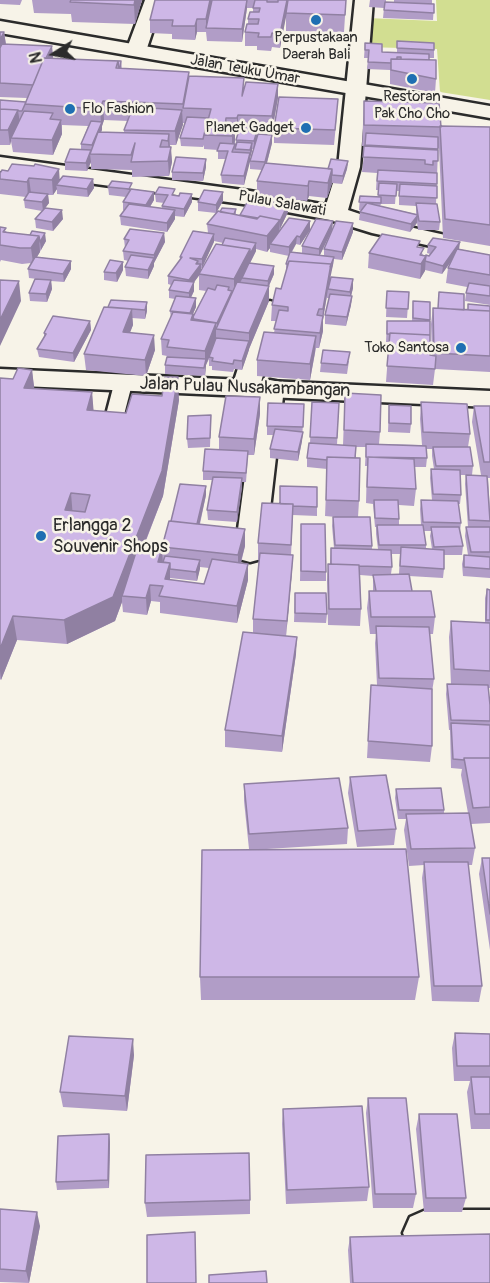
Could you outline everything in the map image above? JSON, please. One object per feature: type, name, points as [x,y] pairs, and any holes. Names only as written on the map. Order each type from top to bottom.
[{"type":"street","points":[[136,51],[154,0]]},
{"type":"street","points":[[335,214],[349,167],[364,0]]},
{"type":"street","name":"Jalan Teuku Umar","points":[[0,27],[490,112]]},
{"type":"street","name":"Pulau Salawati","points":[[0,164],[250,198],[335,214],[372,226],[490,252]]},
{"type":"street","points":[[250,552],[258,388],[270,309]]},
{"type":"street","name":"Jalan Pulau Nusakambangan","points":[[0,377],[490,399]]},
{"type":"street","points":[[426,1233],[490,1233]]},
{"type":"lane","points":[[111,434],[123,384]]},
{"type":"green space","points":[[436,0],[490,0],[490,100],[440,92],[437,49],[365,47],[367,18],[437,21]]},
{"type":"building","points":[[71,0],[135,0],[134,5],[70,2]]},
{"type":"building","points":[[155,0],[210,0],[206,19],[197,19],[195,26],[172,26],[173,20],[150,20]]},
{"type":"building","points":[[212,0],[247,0],[242,29],[206,28]]},
{"type":"building","points":[[255,0],[278,2],[278,0],[287,0],[280,34],[272,33],[271,37],[258,37],[259,33],[245,32],[247,24],[258,24],[259,19],[248,19],[250,12],[259,12],[260,8],[253,8]]},
{"type":"building","points":[[288,0],[346,0],[345,15],[286,13]]},
{"type":"building","points":[[385,2],[434,4],[434,13],[384,10]]},
{"type":"building","points":[[397,41],[434,43],[434,50],[397,48]]},
{"type":"building","points":[[365,43],[382,44],[382,52],[429,54],[429,60],[397,57],[397,59],[391,59],[391,63],[368,62],[369,50],[365,50]]},
{"type":"building","points":[[2,44],[52,46],[44,58],[33,85],[0,83]]},
{"type":"building","points":[[44,58],[118,61],[116,68],[189,72],[183,104],[103,101],[100,109],[25,104]]},
{"type":"building","points":[[391,59],[436,60],[436,79],[391,70]]},
{"type":"building","points":[[189,76],[244,78],[242,96],[246,82],[278,84],[272,116],[238,115],[237,118],[226,118],[225,126],[235,126],[232,136],[204,135],[211,109],[183,108]]},
{"type":"building","points":[[279,97],[338,99],[335,130],[274,128]]},
{"type":"building","points":[[0,100],[26,102],[22,111],[19,111],[0,109]]},
{"type":"building","points":[[364,101],[439,103],[441,127],[364,125]]},
{"type":"building","points":[[133,107],[182,110],[175,131],[124,130]]},
{"type":"building","points":[[0,109],[18,110],[8,130],[0,130]]},
{"type":"building","points":[[24,111],[53,113],[50,119],[61,120],[52,140],[11,138]]},
{"type":"building","points":[[187,117],[208,118],[203,139],[180,138]]},
{"type":"building","points":[[91,121],[102,122],[92,145],[81,144]]},
{"type":"building","points":[[440,126],[490,127],[490,225],[445,219]]},
{"type":"building","points":[[239,130],[257,131],[254,141],[236,140]]},
{"type":"building","points":[[98,132],[169,134],[168,141],[162,140],[160,147],[171,147],[168,161],[131,162],[135,143],[131,155],[90,154]]},
{"type":"building","points":[[366,133],[438,137],[438,149],[365,145]]},
{"type":"building","points":[[258,134],[272,135],[265,162],[250,161]]},
{"type":"building","points":[[237,142],[252,143],[250,150],[235,149]]},
{"type":"building","points":[[220,143],[235,144],[232,152],[250,153],[244,176],[221,175],[228,151],[217,151]]},
{"type":"building","points":[[364,146],[438,150],[438,161],[433,161],[433,165],[425,164],[425,160],[363,157]]},
{"type":"building","points":[[70,149],[91,150],[86,163],[65,162]]},
{"type":"building","points":[[176,157],[206,159],[203,173],[172,172]]},
{"type":"building","points":[[331,159],[348,161],[343,176],[332,175],[332,169],[328,169]]},
{"type":"building","points":[[265,163],[332,169],[328,183],[309,181],[308,186],[257,181]]},
{"type":"building","points":[[12,164],[34,166],[35,164],[59,169],[52,180],[29,178],[27,182],[0,179],[2,170],[8,171]]},
{"type":"building","points":[[378,170],[437,173],[437,184],[377,181]]},
{"type":"building","points":[[63,176],[93,179],[87,189],[56,185]]},
{"type":"building","points":[[112,181],[132,183],[129,189],[108,187]]},
{"type":"building","points":[[379,183],[397,184],[396,196],[378,195]]},
{"type":"building","points":[[400,184],[437,186],[437,198],[399,196]]},
{"type":"building","points":[[159,187],[175,189],[172,195],[192,194],[184,209],[162,206],[168,195],[155,194]]},
{"type":"building","points":[[131,189],[154,192],[146,205],[123,202]]},
{"type":"building","points":[[204,190],[223,192],[216,205],[198,202]]},
{"type":"building","points":[[29,192],[48,194],[42,202],[24,200]]},
{"type":"building","points":[[360,196],[381,197],[381,203],[359,202]]},
{"type":"building","points":[[249,199],[288,204],[280,221],[260,216],[258,218],[240,215]]},
{"type":"building","points":[[367,203],[418,215],[411,224],[360,212]]},
{"type":"building","points":[[416,203],[437,204],[440,222],[419,221]]},
{"type":"building","points":[[129,204],[175,210],[167,223],[120,216]]},
{"type":"building","points":[[45,208],[62,210],[52,222],[35,219]]},
{"type":"building","points":[[222,208],[236,209],[234,214],[220,212]]},
{"type":"building","points":[[218,211],[257,219],[260,216],[280,220],[267,236],[207,224]]},
{"type":"building","points":[[289,218],[310,221],[300,237],[297,236],[289,247],[270,244]]},
{"type":"building","points":[[316,219],[333,221],[319,249],[302,246]]},
{"type":"building","points":[[336,221],[353,223],[342,252],[324,249]]},
{"type":"building","points":[[0,227],[6,228],[3,232],[39,236],[31,248],[0,245]]},
{"type":"building","points":[[130,229],[164,233],[154,255],[123,251],[129,240],[124,239]]},
{"type":"building","points":[[32,231],[45,233],[40,242],[39,236],[30,235]]},
{"type":"building","points":[[193,231],[214,234],[202,259],[190,258],[198,261],[196,264],[201,264],[189,280],[168,276],[182,257],[180,257]]},
{"type":"building","points":[[382,234],[420,241],[417,247],[424,248],[420,255],[426,256],[421,264],[369,253]]},
{"type":"building","points":[[225,238],[256,243],[250,254],[250,249],[222,245]]},
{"type":"building","points":[[433,238],[460,242],[443,266],[425,261],[425,256],[426,255],[429,256],[436,247],[428,245]]},
{"type":"building","points":[[216,244],[250,249],[234,279],[199,274]]},
{"type":"building","points":[[457,249],[490,255],[490,275],[448,268]]},
{"type":"building","points":[[290,252],[334,257],[330,267],[331,264],[289,261],[286,264]]},
{"type":"building","points":[[131,255],[154,258],[148,270],[125,267]]},
{"type":"building","points":[[35,257],[71,261],[63,274],[28,269]]},
{"type":"building","points":[[110,260],[123,262],[116,273],[104,272]]},
{"type":"building","points":[[289,261],[331,264],[323,309],[319,309],[317,315],[323,316],[320,333],[274,329],[279,310],[288,311],[288,307],[272,305],[276,288],[281,289]]},
{"type":"building","points":[[249,263],[274,266],[268,281],[242,278]]},
{"type":"building","points":[[331,277],[353,279],[350,292],[328,289]]},
{"type":"building","points":[[35,279],[51,280],[46,294],[29,293]]},
{"type":"building","points":[[0,280],[19,281],[0,320]]},
{"type":"building","points":[[174,280],[194,282],[189,293],[169,290]]},
{"type":"building","points":[[237,282],[269,286],[249,333],[216,329]]},
{"type":"building","points":[[469,283],[490,286],[490,296],[466,293]]},
{"type":"building","points":[[217,285],[229,287],[228,290],[232,291],[217,323],[194,319],[208,288],[215,290]]},
{"type":"building","points":[[387,291],[409,292],[408,309],[386,308]]},
{"type":"building","points":[[439,292],[464,294],[464,310],[438,308]]},
{"type":"building","points":[[330,294],[352,296],[347,317],[325,315]]},
{"type":"building","points":[[176,296],[196,298],[190,313],[170,311]]},
{"type":"building","points":[[111,300],[147,302],[145,310],[108,307]]},
{"type":"building","points":[[413,301],[430,302],[430,320],[413,318]]},
{"type":"building","points":[[468,304],[490,306],[490,311],[468,310]]},
{"type":"building","points":[[104,307],[132,309],[123,332],[154,335],[145,360],[84,354]]},
{"type":"building","name":"Toko Santosa","points":[[433,308],[490,311],[490,356],[434,353]]},
{"type":"building","points":[[173,312],[193,314],[191,320],[216,323],[205,351],[167,347],[169,340],[161,339]]},
{"type":"building","points":[[53,316],[90,321],[73,353],[37,349]]},
{"type":"building","points":[[387,321],[430,321],[430,335],[387,334]]},
{"type":"building","points":[[264,332],[316,336],[310,364],[257,360]]},
{"type":"building","points":[[390,333],[430,335],[430,355],[436,356],[435,369],[387,366]]},
{"type":"building","points":[[216,338],[249,341],[242,361],[234,360],[233,364],[212,361],[213,358],[209,357]]},
{"type":"building","points":[[323,350],[350,352],[347,365],[321,363]]},
{"type":"building","points":[[167,357],[206,359],[204,368],[165,365]]},
{"type":"building","name":"Erlangga 2 Souvenir Shops","points":[[18,368],[32,370],[24,388],[92,392],[87,410],[126,413],[132,394],[162,396],[165,377],[178,377],[162,471],[113,597],[64,620],[13,616],[0,649],[0,378],[13,379]],"holes":[[[71,493],[90,495],[85,512],[65,510]]]},
{"type":"building","points":[[345,393],[381,395],[380,432],[344,430]]},
{"type":"building","points":[[226,396],[260,397],[254,439],[219,437]]},
{"type":"building","points":[[312,402],[339,403],[337,438],[310,437]]},
{"type":"building","points":[[421,402],[467,404],[470,434],[423,432]]},
{"type":"building","points":[[268,403],[304,404],[303,427],[267,426]]},
{"type":"building","points":[[389,405],[411,406],[411,424],[389,423]]},
{"type":"building","points":[[474,406],[490,406],[490,462],[484,462]]},
{"type":"building","points":[[211,415],[210,438],[187,439],[188,416]]},
{"type":"building","points":[[275,429],[303,432],[298,452],[270,449]]},
{"type":"building","points":[[309,443],[356,446],[355,458],[327,457],[327,460],[307,458]]},
{"type":"building","points":[[366,444],[426,446],[427,458],[366,457]]},
{"type":"building","points":[[433,447],[470,447],[473,466],[436,466]]},
{"type":"building","points":[[205,449],[248,451],[246,473],[203,471]]},
{"type":"building","points":[[327,457],[360,458],[359,501],[326,500]]},
{"type":"building","points":[[368,457],[414,459],[416,489],[367,487]]},
{"type":"building","points":[[431,469],[460,470],[461,495],[433,494]]},
{"type":"building","points":[[466,475],[487,476],[490,521],[469,520]]},
{"type":"building","points":[[213,477],[242,478],[237,512],[207,510]]},
{"type":"building","points":[[180,484],[206,486],[197,524],[171,521]]},
{"type":"building","points":[[280,486],[317,487],[317,507],[280,504]]},
{"type":"building","points":[[374,500],[398,500],[399,519],[375,518]]},
{"type":"building","points":[[421,500],[458,501],[461,523],[423,522]]},
{"type":"building","points":[[262,503],[293,504],[291,545],[258,543]]},
{"type":"building","points":[[333,517],[370,517],[372,546],[335,545]]},
{"type":"building","points":[[169,521],[245,529],[238,555],[162,547]]},
{"type":"building","points":[[301,524],[325,524],[326,572],[301,571]]},
{"type":"building","points":[[377,525],[423,525],[426,545],[379,545]]},
{"type":"building","points":[[431,527],[459,527],[463,546],[434,547]]},
{"type":"building","points":[[466,527],[490,527],[490,552],[471,552]]},
{"type":"building","points":[[138,546],[162,548],[158,562],[170,563],[165,579],[204,584],[212,559],[248,564],[237,606],[159,596],[163,586],[150,585],[146,598],[122,596]]},
{"type":"building","points":[[401,547],[444,550],[444,569],[400,566]]},
{"type":"building","points":[[331,548],[391,550],[392,567],[331,564]]},
{"type":"building","points":[[260,553],[293,555],[287,621],[253,619]]},
{"type":"building","points":[[464,555],[490,557],[490,569],[464,567]]},
{"type":"building","points":[[165,556],[200,560],[196,572],[170,569],[170,563],[163,562]]},
{"type":"building","points":[[328,564],[359,565],[361,609],[329,609]]},
{"type":"building","points":[[409,574],[412,591],[376,591],[373,575]]},
{"type":"building","points":[[487,589],[490,590],[490,620],[486,620]]},
{"type":"building","points":[[369,591],[431,591],[435,617],[371,617]]},
{"type":"building","points":[[295,593],[326,593],[327,614],[295,613]]},
{"type":"building","points":[[451,621],[490,623],[490,671],[454,669]]},
{"type":"building","points":[[376,626],[429,627],[434,679],[379,678]]},
{"type":"building","points":[[243,632],[297,637],[282,736],[225,730]]},
{"type":"building","points":[[447,684],[488,685],[490,721],[451,720]]},
{"type":"building","points":[[371,685],[432,689],[432,746],[368,741]]},
{"type":"building","points":[[451,723],[490,725],[490,758],[453,759]]},
{"type":"building","points":[[464,758],[490,758],[490,807],[473,808]]},
{"type":"building","points":[[386,775],[396,829],[358,831],[350,777]]},
{"type":"building","points":[[339,778],[348,828],[249,834],[244,784]]},
{"type":"building","points":[[441,788],[444,810],[399,810],[396,789]]},
{"type":"building","points":[[469,813],[475,848],[411,849],[406,814]]},
{"type":"building","points":[[406,849],[419,977],[200,977],[202,850]]},
{"type":"building","points":[[482,858],[490,858],[490,914]]},
{"type":"building","points":[[424,862],[468,862],[482,986],[434,986]]},
{"type":"building","points":[[455,1033],[490,1034],[490,1066],[457,1066]]},
{"type":"building","points":[[69,1036],[133,1039],[125,1096],[60,1092]]},
{"type":"building","points":[[471,1077],[490,1077],[490,1114],[475,1114]]},
{"type":"building","points":[[368,1098],[406,1098],[416,1194],[375,1194]]},
{"type":"building","points":[[362,1106],[369,1187],[287,1190],[283,1109]]},
{"type":"building","points":[[419,1114],[457,1114],[466,1198],[426,1198]]},
{"type":"building","points":[[109,1134],[108,1180],[56,1182],[58,1136]]},
{"type":"building","points":[[249,1153],[250,1200],[145,1203],[146,1155]]},
{"type":"building","points":[[0,1209],[37,1212],[26,1271],[0,1269]]},
{"type":"building","points":[[195,1232],[196,1283],[147,1283],[147,1235]]},
{"type":"building","points":[[490,1234],[490,1283],[353,1283],[350,1237]]},
{"type":"building","points":[[266,1271],[267,1283],[209,1283],[209,1275]]},
{"type":"place","name":"Perpustakaan Daerah Bali","points":[[316,20]]},
{"type":"place","name":"Restoran Pak Cho Cho","points":[[412,79]]},
{"type":"place","name":"Flo Fashion","points":[[70,109]]},
{"type":"place","name":"Planet Gadget","points":[[306,128]]},
{"type":"place","name":"Toko Santosa","points":[[461,348]]},
{"type":"place","name":"Erlangga 2 Souvenir Shops","points":[[41,536]]}]
